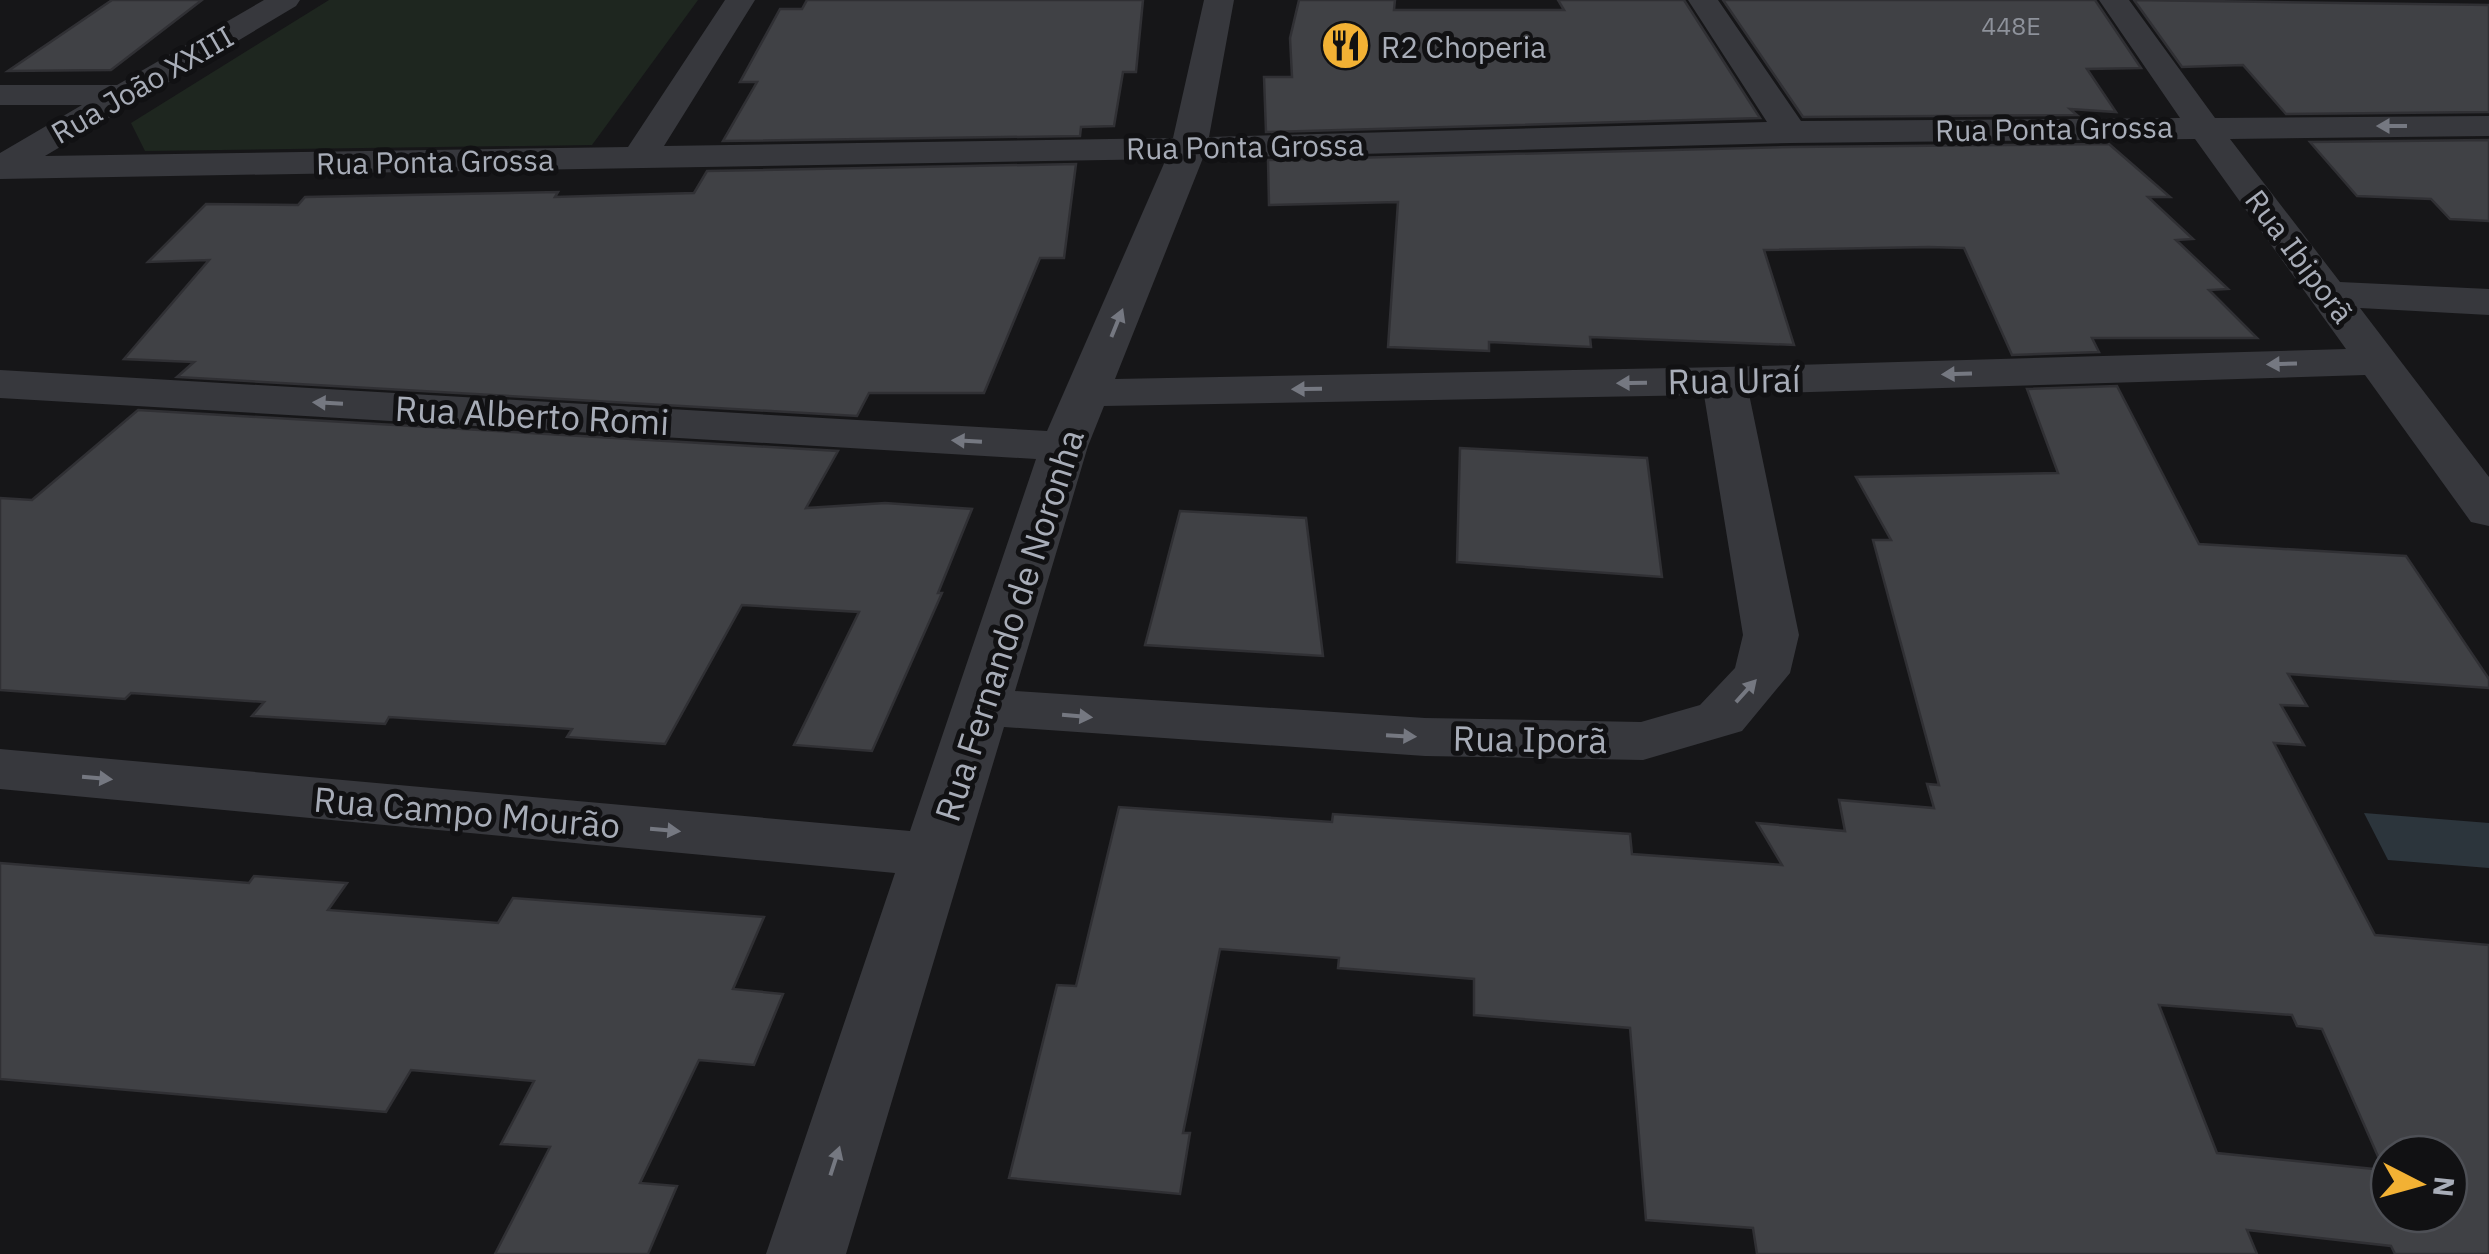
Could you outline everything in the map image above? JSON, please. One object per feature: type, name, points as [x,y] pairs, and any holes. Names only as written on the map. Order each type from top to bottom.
[{"type":"street","name":"Rua João XXIII","points":[[0,168],[285,0]]},
{"type":"street","points":[[639,158],[740,0]]},
{"type":"street","name":"Rua Fernando de Noronha","points":[[806,1254],[1064,446],[1189,148],[1219,0]]},
{"type":"street","points":[[1703,0],[1791,132]]},
{"type":"street","name":"Rua Ibiporã","points":[[2114,0],[2200,126],[2330,294],[2489,511]]},
{"type":"street","points":[[0,95],[122,95]]},
{"type":"street","name":"Rua Ponta Grossa","points":[[0,168],[1189,148],[1791,132],[2489,126]]},
{"type":"street","points":[[2330,294],[2489,302]]},
{"type":"street","name":"Rua Uraí","points":[[1088,393],[1724,381],[2379,361]]},
{"type":"street","name":"Rua Iporã","points":[[980,707],[1425,737],[1643,741],[1721,718],[1762,673],[1771,635],[1724,381]]},
{"type":"street","name":"Rua Alberto Romi","points":[[0,384],[1064,446]]},
{"type":"street","name":"Rua Campo Mourão","points":[[0,768],[933,855]]},
{"type":"shaded area","points":[[329,0],[698,0],[592,145],[145,151],[131,123]]},
{"type":"shaded area","points":[[2364,813],[2489,823],[2489,868],[2388,860]]},
{"type":"building","points":[[112,0],[202,0],[111,70],[8,71]]},
{"type":"building","points":[[807,0],[1143,0],[1136,72],[1123,72],[1114,126],[1081,127],[1080,136],[723,141],[757,82],[740,82],[780,9],[802,9]]},
{"type":"building","points":[[1299,0],[1395,0],[1394,10],[1564,10],[1558,0],[1684,0],[1760,118],[1266,132],[1264,77],[1292,77],[1290,38]]},
{"type":"building","points":[[1723,0],[2095,0],[2141,68],[2087,69],[2116,112],[2070,109],[2077,115],[1803,117]]},
{"type":"building","points":[[2134,0],[2489,5],[2489,112],[2286,114],[2243,65],[2182,67]]},
{"type":"building","points":[[2489,140],[2489,221],[2450,219],[2431,199],[2357,196],[2310,142]]},
{"type":"building","points":[[2109,144],[2170,197],[2148,197],[2193,239],[2176,240],[2228,289],[2209,290],[2257,338],[2092,338],[2099,352],[2012,355],[1964,248],[1929,247],[1764,250],[1794,345],[1590,337],[1591,347],[1489,342],[1489,351],[1388,347],[1398,202],[1269,205],[1268,160],[1791,147]]},
{"type":"building","points":[[1076,164],[1064,258],[1040,258],[984,393],[869,393],[857,416],[177,377],[194,362],[124,359],[209,260],[148,262],[206,204],[298,205],[305,197],[694,193],[707,171]]},
{"type":"building","points":[[2117,386],[2199,544],[2406,556],[2489,679],[2489,688],[2288,674],[2307,706],[2281,705],[2304,745],[2274,743],[2375,935],[2489,945],[2489,1254],[2395,1254],[2391,1246],[2247,1230],[2257,1254],[1757,1254],[1753,1228],[1646,1220],[1630,1028],[1474,1015],[1474,979],[1338,968],[1339,958],[1220,949],[1183,1133],[1190,1133],[1180,1194],[1009,1178],[1057,985],[1076,986],[1119,807],[1332,822],[1333,814],[1630,834],[1632,854],[1782,865],[1757,823],[1845,831],[1839,800],[1934,808],[1927,784],[1939,785],[1873,540],[1891,540],[1856,477],[2058,473],[2027,389]],"holes":[[[2159,1005],[2292,1015],[2297,1026],[2322,1029],[2369,1136],[2469,1134],[2469,1234],[2369,1234],[2369,1168],[2217,1153]]]},
{"type":"building","points":[[138,410],[838,451],[806,508],[885,503],[972,509],[938,593],[942,593],[872,751],[794,745],[859,612],[742,605],[665,744],[567,737],[572,729],[389,717],[385,724],[252,716],[264,702],[131,693],[125,699],[0,690],[0,498],[32,500]]},
{"type":"building","points":[[1460,448],[1647,458],[1662,577],[1457,562]]},
{"type":"building","points":[[1180,511],[1306,518],[1323,656],[1145,645]]},
{"type":"building","points":[[0,863],[249,883],[254,876],[347,883],[328,910],[498,923],[513,898],[764,917],[733,989],[783,994],[754,1065],[699,1060],[640,1183],[677,1186],[648,1254],[495,1254],[550,1147],[501,1144],[534,1081],[411,1070],[386,1112],[0,1079]]},
{"type":"place","name":"R2 Choperia","points":[[1346,46]]}]
